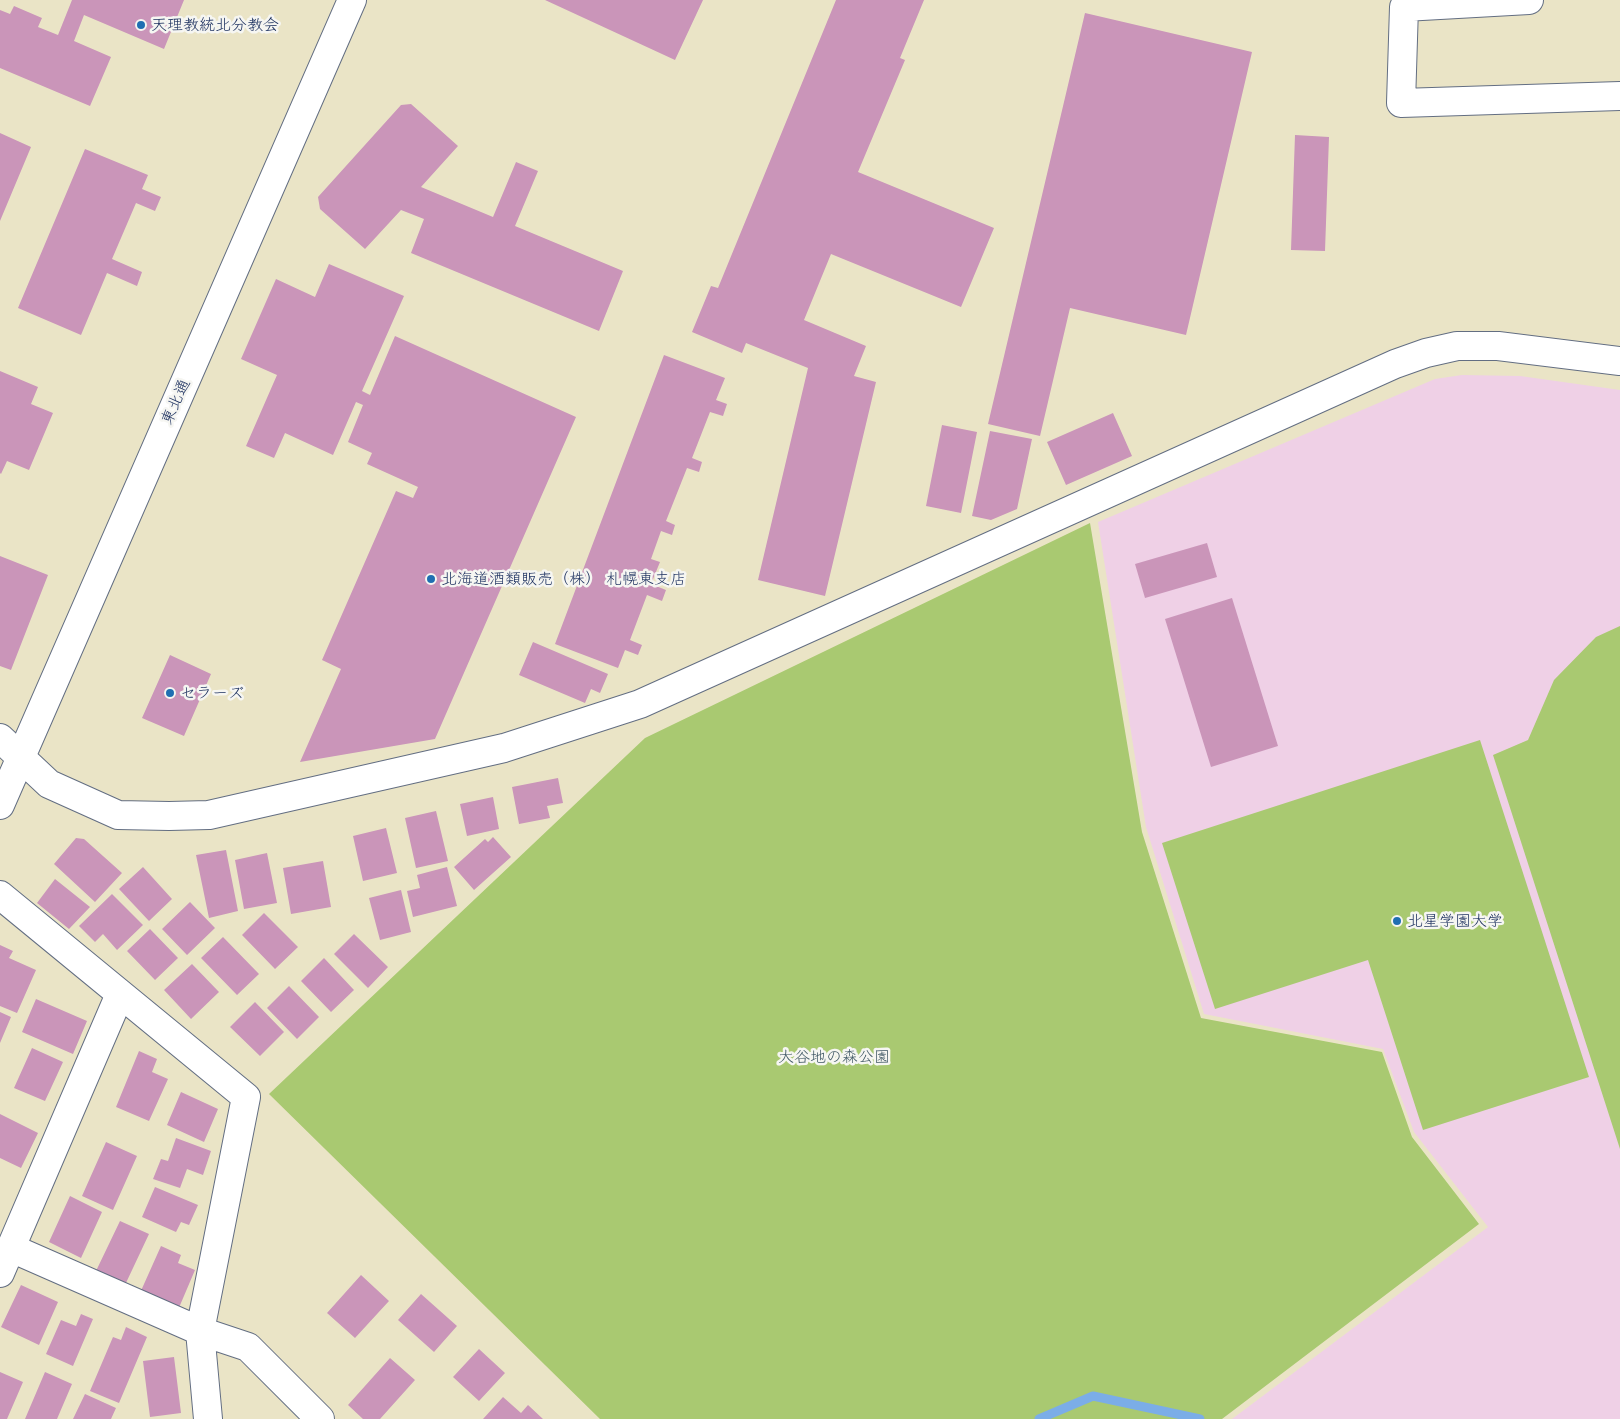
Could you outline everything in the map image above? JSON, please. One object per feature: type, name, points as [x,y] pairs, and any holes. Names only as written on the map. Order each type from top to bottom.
[{"type":"street","name":"東北通","points":[[0,805],[352,0]]},
{"type":"street","points":[[1529,0],[1404,7],[1401,103],[1620,96]]},
{"type":"street","points":[[0,738],[49,784],[118,814],[169,816],[209,815],[504,748],[640,704],[1396,364],[1426,353],[1457,346],[1498,346],[1620,361]]},
{"type":"street","points":[[0,895],[246,1097],[200,1331],[208,1419]]},
{"type":"street","points":[[0,1273],[120,994]]},
{"type":"street","points":[[11,1248],[200,1331],[248,1347],[320,1419]]},
{"type":"shaded area","name":"北星学園大学","points":[[1462,375],[1520,376],[1620,390],[1620,1419],[1232,1419],[1488,1227],[1414,1132],[1383,1049],[1204,1014],[1146,827],[1098,522],[1435,379]]},
{"type":"green space","name":"大谷地の森公園","points":[[1090,523],[1142,832],[1201,1018],[1382,1052],[1412,1137],[1479,1224],[1222,1419],[600,1419],[269,1094],[645,738]]},
{"type":"green space","points":[[1620,626],[1620,1149],[1493,755],[1528,740],[1554,680],[1596,637]]},
{"type":"green space","points":[[1480,740],[1589,1077],[1423,1130],[1368,960],[1215,1009],[1162,843]]},
{"type":"building","points":[[72,0],[184,0],[164,49],[84,15],[74,41],[111,57],[90,106],[0,68],[0,10],[10,14],[14,6],[42,18],[38,27],[58,35]]},
{"type":"building","points":[[545,0],[703,0],[675,60]]},
{"type":"building","points":[[836,0],[924,0],[900,58],[905,60],[858,172],[994,228],[961,307],[831,254],[804,320],[866,346],[854,376],[876,382],[825,596],[758,580],[808,368],[746,343],[742,353],[692,332],[711,286],[718,288]]},
{"type":"building","points":[[1085,13],[1252,52],[1186,335],[1070,308],[1040,436],[988,424]]},
{"type":"building","points":[[411,104],[458,146],[421,187],[493,217],[516,162],[538,171],[515,226],[623,271],[599,331],[411,253],[424,219],[401,210],[365,249],[320,209],[318,197],[401,105]]},
{"type":"building","points":[[0,133],[31,147],[0,221]]},
{"type":"building","points":[[1295,135],[1329,137],[1325,251],[1291,250]]},
{"type":"building","points":[[85,149],[148,175],[142,189],[161,197],[155,211],[136,203],[112,259],[142,272],[137,286],[107,273],[81,335],[18,308]]},
{"type":"building","name":"北海道酒類販売（株） 札幌東支店","points":[[329,264],[404,296],[362,391],[370,395],[395,336],[576,417],[435,739],[300,762],[341,669],[322,660],[396,491],[413,498],[418,487],[367,464],[372,453],[348,442],[363,405],[356,402],[333,455],[285,433],[274,458],[246,446],[277,375],[241,359],[276,279],[315,297]]},
{"type":"building","points":[[664,355],[725,378],[716,400],[727,404],[723,416],[710,412],[692,458],[702,462],[699,472],[687,468],[666,521],[675,525],[672,535],[661,531],[651,559],[660,562],[651,584],[666,590],[662,601],[647,595],[630,640],[642,645],[638,655],[625,650],[618,668],[555,644]]},
{"type":"building","points":[[0,371],[38,387],[31,404],[53,413],[29,470],[7,461],[0,473]]},
{"type":"building","points":[[1113,413],[1132,456],[1066,485],[1047,442]]},
{"type":"building","points":[[942,425],[977,432],[961,513],[926,506]]},
{"type":"building","points":[[990,431],[1032,439],[1017,509],[991,520],[972,516]]},
{"type":"building","points":[[1207,543],[1217,577],[1145,598],[1135,564]]},
{"type":"building","points":[[0,556],[48,575],[11,670],[0,666]]},
{"type":"building","points":[[1232,598],[1278,746],[1211,767],[1165,619]]},
{"type":"building","points":[[533,642],[608,674],[600,693],[591,689],[585,703],[519,675]]},
{"type":"building","points":[[170,655],[211,674],[184,736],[142,718]]},
{"type":"building","points":[[558,778],[563,803],[547,806],[550,818],[519,824],[512,787]]},
{"type":"building","points":[[493,797],[499,829],[467,836],[460,804]]},
{"type":"building","points":[[436,811],[448,861],[416,868],[405,818]]},
{"type":"building","points":[[386,828],[397,873],[363,881],[353,836]]},
{"type":"building","points":[[493,837],[511,857],[474,890],[454,867],[485,839],[488,842]]},
{"type":"building","points":[[76,838],[84,839],[122,873],[95,902],[54,864]]},
{"type":"building","points":[[226,850],[238,911],[209,918],[196,855]]},
{"type":"building","points":[[267,853],[277,903],[244,909],[235,860]]},
{"type":"building","points":[[323,861],[331,907],[291,914],[283,868]]},
{"type":"building","points":[[143,867],[172,899],[149,921],[119,889]]},
{"type":"building","points":[[447,867],[457,906],[413,917],[407,891],[420,888],[417,875]]},
{"type":"building","points":[[55,879],[90,907],[69,929],[37,903]]},
{"type":"building","points":[[401,890],[411,932],[380,940],[369,898]]},
{"type":"building","points":[[112,894],[143,925],[117,950],[103,934],[95,942],[79,926]]},
{"type":"building","points":[[190,902],[215,928],[187,955],[162,929]]},
{"type":"building","points":[[264,913],[298,947],[275,969],[242,935]]},
{"type":"building","points":[[150,929],[178,958],[155,980],[127,951]]},
{"type":"building","points":[[354,934],[388,967],[368,988],[334,954]]},
{"type":"building","points":[[223,937],[259,974],[237,995],[201,958]]},
{"type":"building","points":[[0,945],[13,951],[9,958],[36,970],[17,1013],[0,1006]]},
{"type":"building","points":[[324,958],[354,990],[331,1012],[301,981]]},
{"type":"building","points":[[192,964],[219,992],[191,1019],[164,990]]},
{"type":"building","points":[[289,986],[319,1017],[297,1039],[267,1008]]},
{"type":"building","points":[[36,999],[87,1021],[73,1054],[22,1032]]},
{"type":"building","points":[[255,1002],[284,1032],[260,1056],[230,1027]]},
{"type":"building","points":[[0,1012],[11,1017],[0,1043]]},
{"type":"building","points":[[32,1048],[63,1062],[45,1101],[14,1088]]},
{"type":"building","points":[[139,1051],[157,1059],[152,1072],[168,1079],[149,1121],[116,1107]]},
{"type":"building","points":[[181,1092],[218,1109],[204,1142],[167,1125]]},
{"type":"building","points":[[0,1114],[38,1133],[21,1168],[0,1158]]},
{"type":"building","points":[[176,1138],[211,1151],[203,1175],[187,1169],[180,1188],[153,1179],[161,1159],[168,1161]]},
{"type":"building","points":[[106,1142],[137,1156],[113,1210],[82,1196]]},
{"type":"building","points":[[155,1187],[198,1205],[189,1225],[181,1222],[176,1232],[142,1217]]},
{"type":"building","points":[[70,1196],[102,1212],[81,1258],[49,1242]]},
{"type":"building","points":[[120,1221],[149,1234],[125,1285],[96,1271]]},
{"type":"building","points":[[161,1246],[181,1255],[178,1263],[195,1270],[178,1310],[140,1293]]},
{"type":"building","points":[[361,1275],[389,1301],[355,1338],[327,1313]]},
{"type":"building","points":[[21,1285],[58,1302],[39,1345],[1,1327]]},
{"type":"building","points":[[421,1294],[457,1326],[434,1352],[398,1320]]},
{"type":"building","points":[[81,1314],[93,1319],[73,1366],[46,1354],[61,1320],[76,1326]]},
{"type":"building","points":[[126,1327],[147,1337],[119,1403],[90,1391],[113,1337],[121,1340]]},
{"type":"building","points":[[479,1349],[505,1373],[479,1401],[453,1377]]},
{"type":"building","points":[[174,1357],[181,1413],[150,1417],[143,1361]]},
{"type":"building","points":[[390,1358],[415,1380],[380,1419],[363,1419],[348,1405]]},
{"type":"building","points":[[0,1372],[23,1382],[7,1419],[0,1419]]},
{"type":"building","points":[[45,1372],[72,1384],[57,1419],[25,1419]]},
{"type":"building","points":[[85,1394],[116,1408],[111,1419],[73,1419]]},
{"type":"building","points":[[503,1397],[521,1413],[528,1405],[543,1419],[483,1419]]},
{"type":"waterway","points":[[1039,1419],[1093,1396],[1200,1419]]},
{"type":"place","name":"天理教統北分教会","points":[[141,25]]},
{"type":"place","name":"北海道酒類販売（株） 札幌東支店","points":[[431,579]]},
{"type":"place","name":"セラーズ","points":[[170,693]]},
{"type":"place","name":"北星学園大学","points":[[1397,921]]}]
